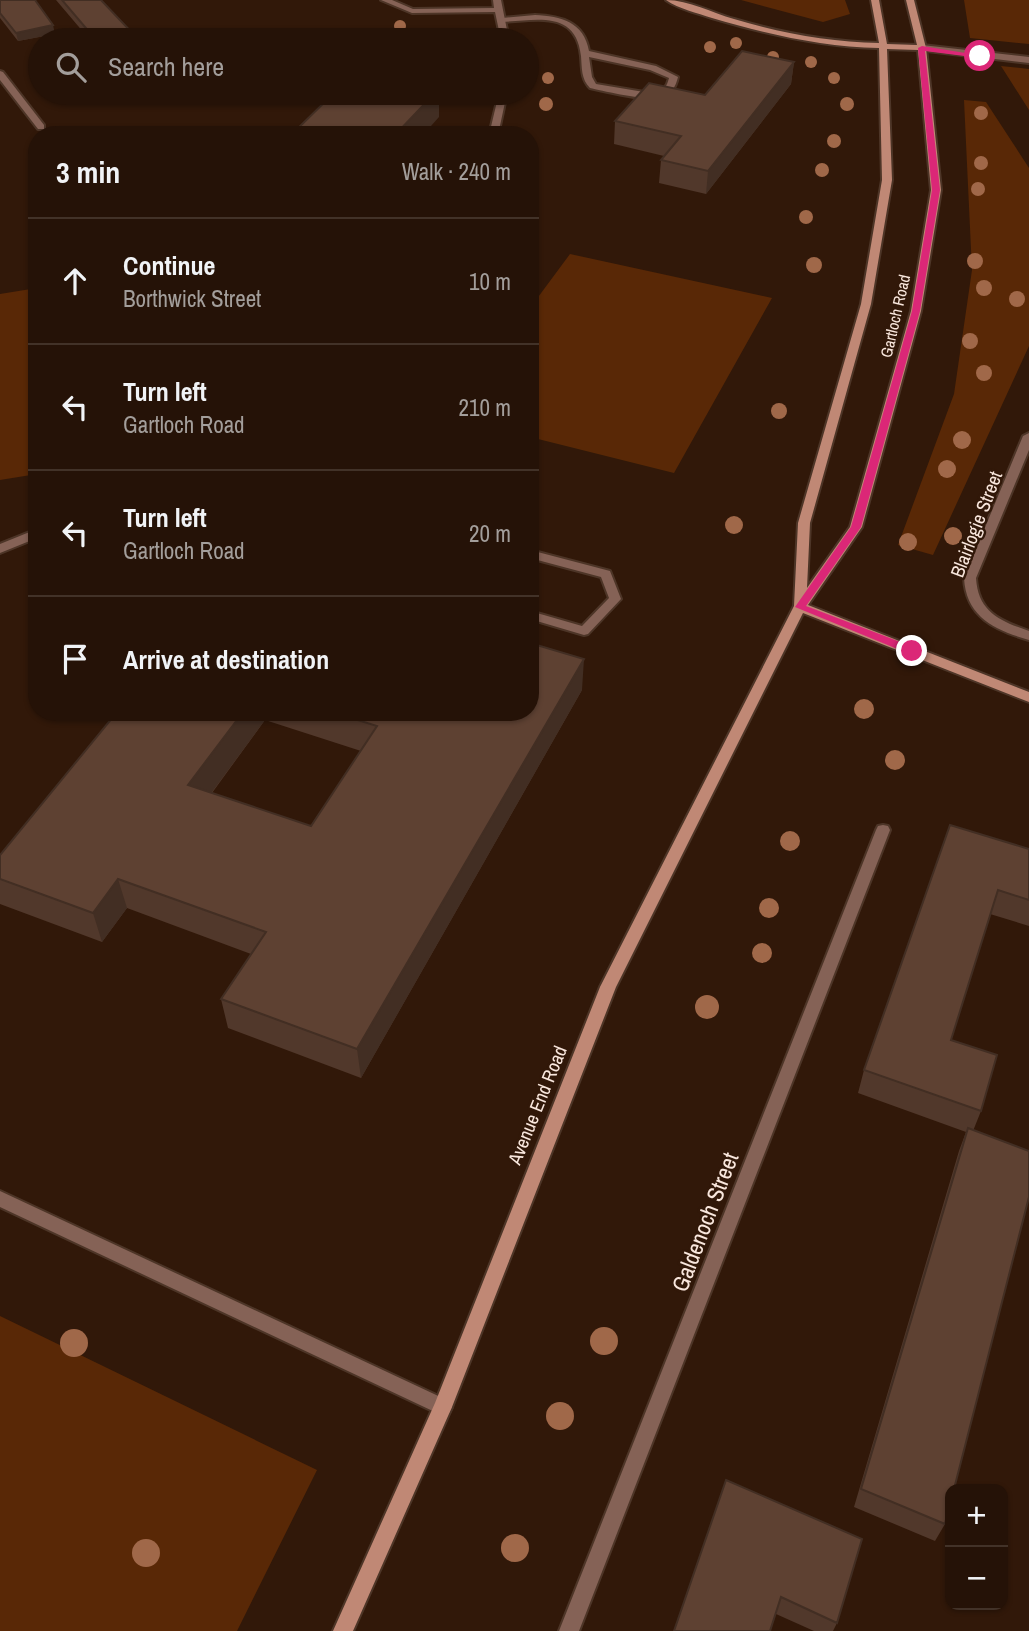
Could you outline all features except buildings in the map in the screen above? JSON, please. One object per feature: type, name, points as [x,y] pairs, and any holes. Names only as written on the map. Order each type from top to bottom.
[{"type":"main road","points":[[670,0],[756,26],[836,43],[922,48]]},
{"type":"main road","name":"Gartloch Road","points":[[800,607],[804,523],[866,304],[887,180],[883,44],[875,0]]},
{"type":"main road","name":"Gartloch Road","points":[[800,607],[856,527],[916,311],[936,190],[922,48],[910,0]]},
{"type":"main road","points":[[800,607],[1029,697]]},
{"type":"main road","name":"Avenue End Road","points":[[343,1631],[443,1407],[608,987],[800,607]]},
{"type":"street","points":[[384,0],[412,11],[565,21],[573,26],[583,40],[584,52],[589,83],[593,86],[657,97],[663,95],[673,82],[674,77],[665,72],[611,62],[584,52]]},
{"type":"street","points":[[497,0],[503,28]]},
{"type":"street","points":[[922,48],[1029,60]]},
{"type":"street","points":[[0,74],[40,126]]},
{"type":"street","points":[[495,126],[500,105]]},
{"type":"street","name":"Blairlogie Street","points":[[1029,436],[970,578],[969,593],[975,606],[993,620],[1029,636]]},
{"type":"street","points":[[0,549],[28,537]]},
{"type":"street","points":[[539,556],[606,574],[615,599],[584,631],[539,618]]},
{"type":"street","name":"Galdenoch Street","points":[[569,1631],[883,830]]},
{"type":"street","points":[[0,1199],[443,1407]]},
{"type":"shaded area","points":[[741,0],[845,0],[850,14],[823,22]]},
{"type":"shaded area","points":[[964,0],[1029,0],[1029,44],[970,38]]},
{"type":"shaded area","points":[[1001,66],[1029,69],[1029,110]]},
{"type":"shaded area","points":[[964,100],[986,102],[1029,168],[1029,346],[933,555],[898,545],[954,394],[972,270]]},
{"type":"shaded area","points":[[570,254],[772,298],[674,473],[539,439],[539,296]]},
{"type":"shaded area","points":[[28,289],[28,475],[0,480],[0,294]]},
{"type":"shaded area","points":[[0,1316],[317,1470],[237,1631],[0,1631]]},
{"type":"route","points":[[912,651],[800,607],[856,527],[916,311],[936,190],[922,48],[980,56]]}]
